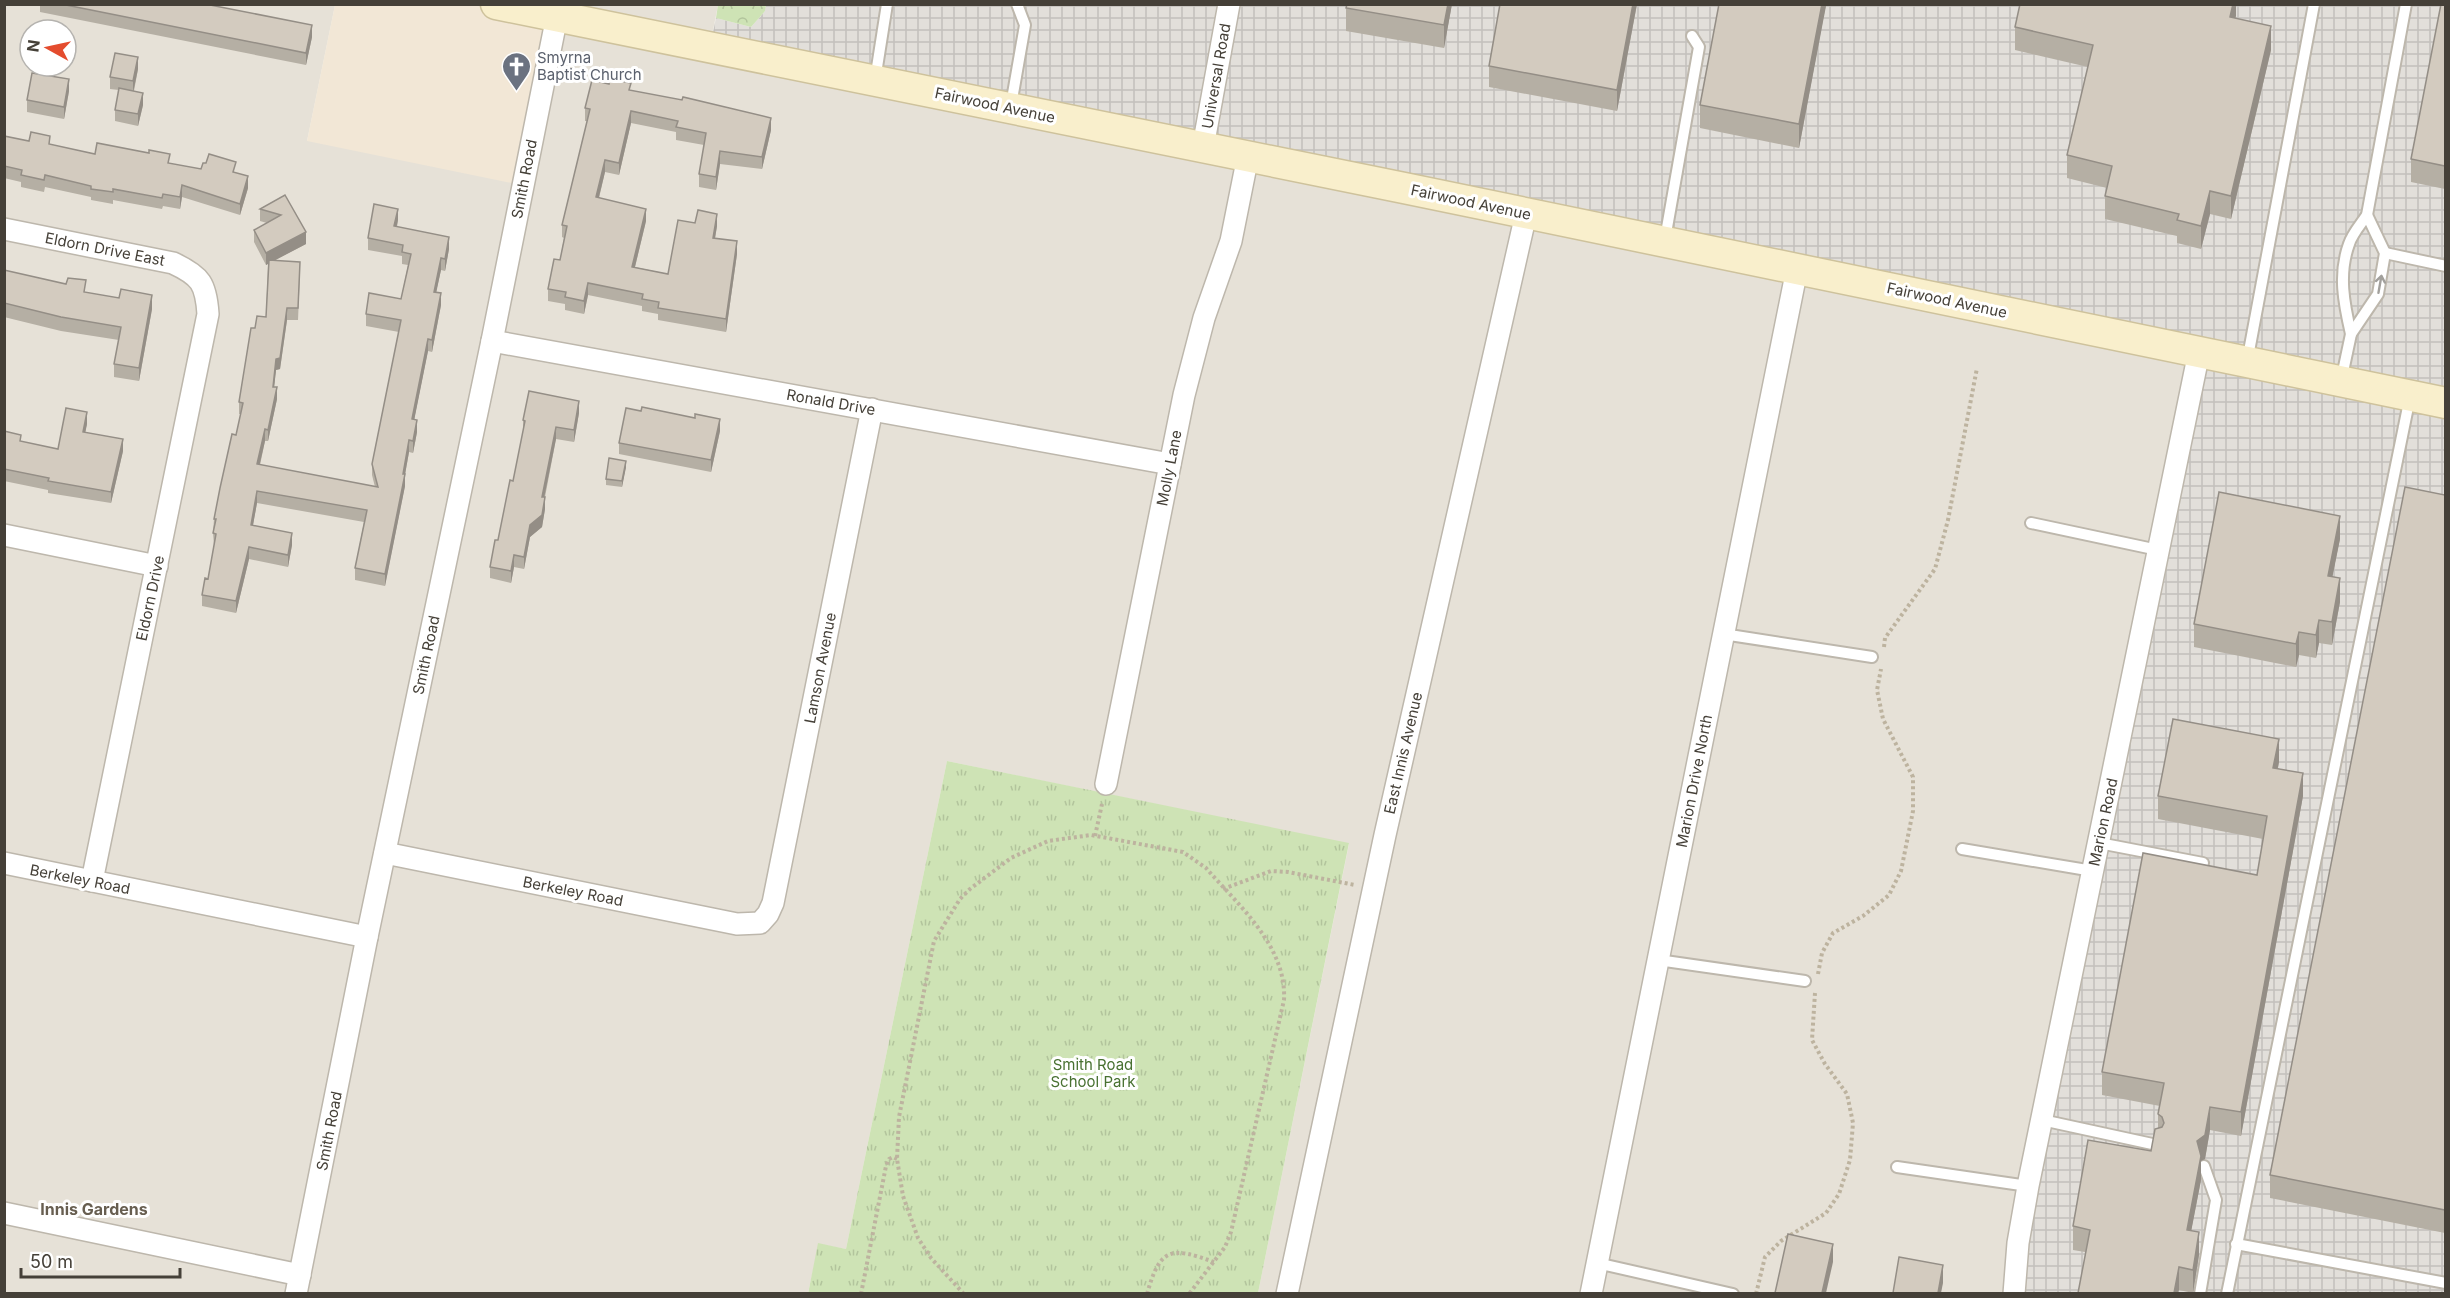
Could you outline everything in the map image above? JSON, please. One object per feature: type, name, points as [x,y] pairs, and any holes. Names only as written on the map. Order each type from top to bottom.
[{"type":"street","name":"Fairwood Avenue","points":[[496,4],[1248,156],[2445,403]]},
{"type":"street","name":"Universal Road","points":[[1203,147],[1228,4]]},
{"type":"street","name":"Smith Road","points":[[298,1284],[367,937],[492,341],[557,16]]},
{"type":"street","name":"Molly Lane","points":[[1106,784],[1184,395],[1204,318],[1231,241],[1248,156]]},
{"type":"street","name":"East Innis Avenue","points":[[1287,1293],[1373,889],[1526,214]]},
{"type":"street","name":"Eldorn Drive East","points":[[4,229],[173,263],[194,273],[207,292],[208,314]]},
{"type":"street","name":"Marion Drive North","points":[[1591,1293],[1797,269]]},
{"type":"street","name":"Eldorn Drive","points":[[92,881],[208,314]]},
{"type":"street","name":"Ronald Drive","points":[[492,341],[1170,464]]},
{"type":"street","name":"Marion Road","points":[[2014,1293],[2018,1243],[2028,1186],[2199,352]]},
{"type":"street","name":"Lamson Avenue","points":[[760,923],[768,914],[773,903],[872,409]]},
{"type":"street","points":[[4,535],[157,566]]},
{"type":"street","name":"Berkeley Road","points":[[385,853],[737,924],[760,923]]},
{"type":"street","name":"Berkeley Road","points":[[4,863],[367,937]]},
{"type":"street","points":[[4,1214],[298,1284]]},
{"type":"lane","points":[[875,80],[888,4]]},
{"type":"lane","points":[[1011,108],[1025,25],[1017,4]]},
{"type":"lane","points":[[2247,362],[2314,4]]},
{"type":"lane","points":[[2351,334],[2342,300],[2342,284],[2349,243],[2367,215],[2406,4]]},
{"type":"lane","points":[[1665,242],[1699,47],[1692,36]]},
{"type":"lane","points":[[2341,381],[2351,334],[2378,294],[2385,253],[2367,215]]},
{"type":"lane","points":[[2385,253],[2445,266]]},
{"type":"lane","points":[[2227,1293],[2410,396]]},
{"type":"lane","points":[[2031,523],[2158,550]]},
{"type":"lane","points":[[1724,634],[1877,658]]},
{"type":"lane","points":[[2098,843],[2204,863]]},
{"type":"lane","points":[[1962,849],[2093,871]]},
{"type":"lane","points":[[1658,960],[1805,981]]},
{"type":"lane","points":[[2042,1120],[2157,1144]]},
{"type":"lane","points":[[2200,1293],[2216,1200],[2204,1166]]},
{"type":"lane","points":[[1897,1167],[2028,1186]]},
{"type":"lane","points":[[2236,1244],[2445,1283]]},
{"type":"lane","points":[[1597,1263],[1733,1293]]},
{"type":"path","points":[[1884,649],[1885,638],[1935,569],[1948,520],[1977,368]]},
{"type":"path","points":[[1756,1293],[1765,1257],[1781,1241],[1826,1213],[1839,1194],[1850,1160],[1853,1123],[1847,1094],[1825,1064],[1812,1040],[1812,1009],[1822,953],[1833,933],[1863,915],[1889,895],[1901,871],[1913,811],[1913,777],[1883,719],[1877,690],[1877,658]]},
{"type":"path","points":[[1095,836],[1106,784]]},
{"type":"path","points":[[964,1293],[931,1258],[918,1238],[903,1197],[897,1159],[899,1117],[934,941],[951,912],[970,890],[1011,858],[1048,841],[1095,836],[1183,852],[1206,868],[1268,943],[1282,973],[1284,1000],[1238,1203],[1225,1247],[1189,1293]]},
{"type":"path","points":[[1223,888],[1271,871],[1309,875],[1373,889]]},
{"type":"path","points":[[861,1293],[886,1166],[892,1157],[897,1159]]},
{"type":"path","points":[[1147,1293],[1157,1263],[1168,1254],[1179,1252],[1214,1262]]},
{"type":"shaded area","points":[[766,4],[2445,5],[2445,1293],[2014,1293],[2199,356],[709,51],[716,18],[751,27],[765,11]]},
{"type":"shaded area","points":[[5,5],[335,5],[307,141],[550,19],[481,5],[718,5],[709,50],[2199,356],[2014,1293],[1258,1293],[1349,844],[947,761],[846,1249],[819,1244],[808,1293],[5,1294]]},
{"type":"shaded area","points":[[335,5],[481,5],[550,18],[516,184],[307,141]]},
{"type":"green space","points":[[718,4],[766,5],[765,11],[751,27],[716,18]]},
{"type":"green space","name":"Smith Road School Park","points":[[947,761],[1349,843],[1258,1293],[808,1294],[818,1243],[846,1249]]},
{"type":"building","points":[[61,4],[205,4],[312,25],[306,53]]},
{"type":"building","points":[[1347,4],[1448,4],[1444,25],[1346,8]]},
{"type":"building","points":[[1500,4],[1633,4],[1617,90],[1489,66]]},
{"type":"building","points":[[1719,4],[1822,4],[1799,124],[1700,105]]},
{"type":"building","points":[[2020,4],[2233,4],[2230,17],[2271,26],[2231,196],[2210,191],[2201,226],[2177,220],[2179,214],[2105,196],[2112,166],[2067,155],[2093,45],[2015,27]]},
{"type":"building","points":[[2441,4],[2445,4],[2445,166],[2411,159]]},
{"type":"building","points":[[115,53],[138,57],[133,81],[110,77]]},
{"type":"building","points":[[31,78],[69,79],[64,107],[27,100]]},
{"type":"building","points":[[610,79],[631,83],[629,90],[682,100],[683,97],[771,118],[762,157],[720,151],[716,177],[699,174],[706,133],[676,127],[678,121],[631,111],[619,163],[605,160],[596,197],[646,209],[632,267],[668,274],[678,220],[695,223],[698,210],[717,214],[713,238],[737,241],[726,319],[658,308],[659,302],[642,299],[643,294],[588,283],[584,301],[565,297],[566,292],[548,289],[554,259],[560,260],[567,226],[562,225],[590,109],[585,108],[592,80],[609,84]]},
{"type":"building","points":[[119,88],[143,93],[138,114],[115,110]]},
{"type":"building","points":[[31,132],[50,136],[49,144],[95,154],[97,143],[149,153],[149,150],[170,154],[168,163],[201,169],[209,154],[236,162],[233,172],[248,176],[240,204],[182,185],[180,197],[163,194],[162,198],[113,189],[113,192],[91,189],[91,186],[45,175],[44,180],[21,175],[22,170],[4,166],[4,136],[29,141]]},
{"type":"building","points":[[285,195],[306,232],[266,253],[254,230],[281,215],[260,209]]},
{"type":"building","points":[[374,204],[398,209],[394,226],[449,237],[445,259],[441,258],[434,292],[441,293],[432,340],[428,339],[412,419],[417,420],[413,441],[409,440],[403,474],[405,474],[385,574],[355,568],[367,510],[257,491],[251,525],[292,533],[288,555],[249,547],[236,601],[202,595],[205,578],[208,579],[216,534],[213,533],[216,519],[214,519],[220,488],[232,434],[236,435],[243,403],[239,402],[251,328],[255,328],[257,316],[266,317],[269,260],[300,262],[298,308],[287,308],[280,358],[276,359],[273,387],[277,387],[268,430],[265,429],[257,464],[378,487],[372,464],[401,320],[366,314],[369,293],[401,299],[411,254],[402,252],[403,245],[368,238]]},
{"type":"building","points":[[4,270],[66,284],[68,278],[86,280],[84,292],[119,298],[121,289],[152,295],[139,368],[114,364],[121,327],[61,317],[4,303]]},
{"type":"building","points":[[529,391],[579,401],[574,430],[556,427],[542,497],[545,497],[542,515],[530,525],[524,557],[514,555],[511,571],[490,567],[510,480],[513,481]]},
{"type":"building","points":[[642,407],[695,418],[695,414],[720,419],[711,460],[619,443],[626,408],[641,411]]},
{"type":"building","points":[[66,408],[87,412],[83,432],[123,439],[111,492],[48,481],[49,478],[4,469],[4,431],[21,435],[20,441],[58,449]]},
{"type":"building","points":[[609,458],[626,461],[622,481],[606,479]]},
{"type":"building","points":[[2405,487],[2445,495],[2445,1210],[2270,1175]]},
{"type":"building","points":[[2219,492],[2340,516],[2328,576],[2340,578],[2332,622],[2319,620],[2316,635],[2299,632],[2296,644],[2194,624]]},
{"type":"building","points":[[2173,719],[2279,739],[2273,768],[2303,773],[2241,1112],[2210,1107],[2205,1135],[2197,1141],[2201,1156],[2187,1230],[2199,1232],[2193,1270],[2179,1267],[2174,1293],[2078,1293],[2090,1230],[2073,1226],[2088,1140],[2151,1151],[2155,1129],[2162,1127],[2164,1123],[2158,1114],[2164,1083],[2102,1072],[2143,853],[2257,875],[2267,816],[2158,796]]},
{"type":"building","points":[[1788,1234],[1833,1244],[1822,1293],[1775,1293]]},
{"type":"building","points":[[1899,1257],[1943,1265],[1938,1293],[1893,1293]]},
{"type":"place","name":"Smyrna Baptist Church","points":[[516,92]]},
{"type":"district","name":"Innis Gardens","points":[[94,1209]]}]
